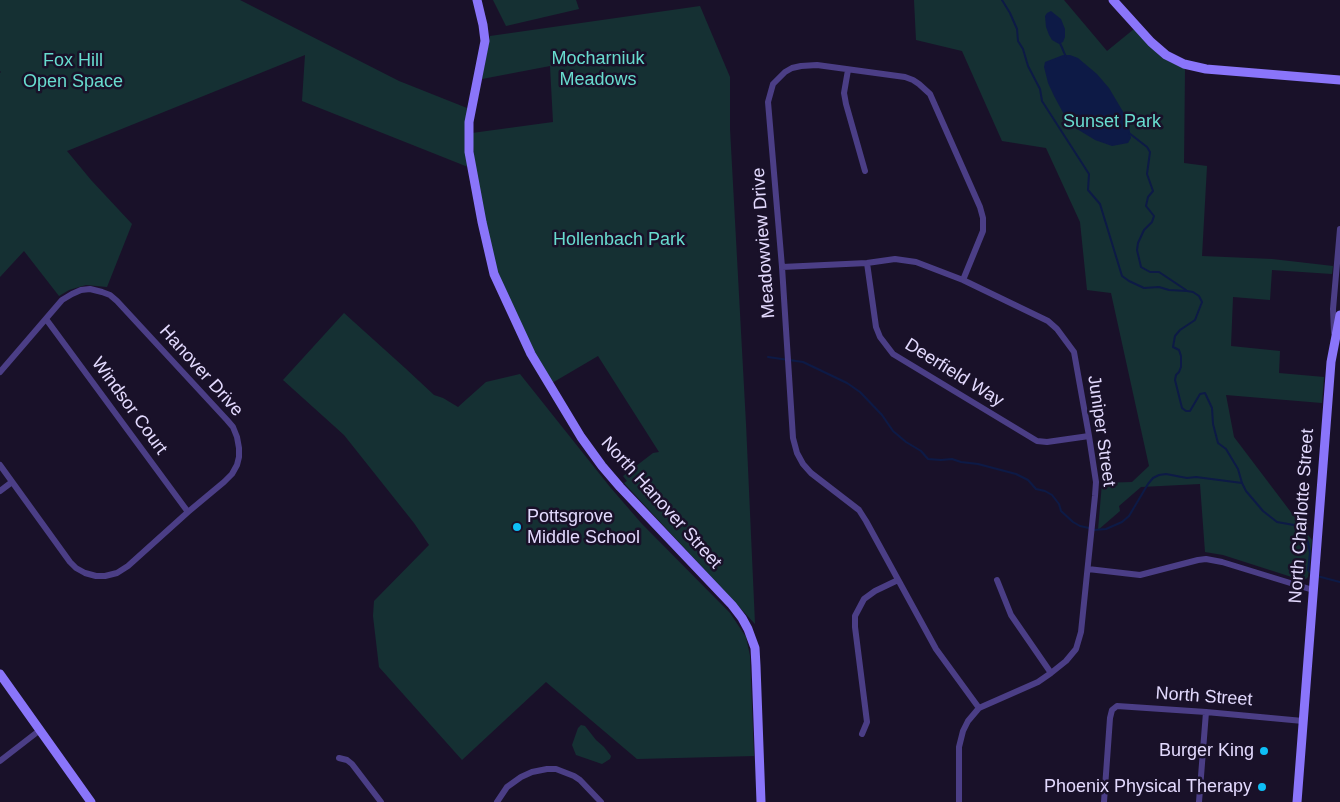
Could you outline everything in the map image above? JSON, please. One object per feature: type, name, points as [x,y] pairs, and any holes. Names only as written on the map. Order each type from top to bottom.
[{"type":"street","name":"North Hanover Street","points":[[477,0],[485,41],[469,122],[469,142],[471,164],[494,274],[531,354],[602,466],[732,605],[748,629],[755,648],[761,802]]},
{"type":"street","points":[[1113,0],[1151,42],[1166,54],[1184,64],[1206,69],[1340,80]]},
{"type":"street","name":"Meadowview Drive","points":[[963,280],[982,231],[983,218],[980,207],[930,94],[920,84],[905,77],[816,65],[792,68],[778,78],[770,93],[768,102],[782,268],[793,438],[797,453],[803,464],[812,473],[859,510],[936,649],[979,708]]},
{"type":"street","points":[[848,70],[844,93],[866,171]]},
{"type":"street","points":[[1334,341],[1334,309],[1340,229]]},
{"type":"street","name":"Juniper Street","points":[[782,268],[896,260],[916,262],[963,280],[1048,321],[1058,329],[1074,352],[1096,482],[1081,632],[1076,649],[1066,661],[1051,673],[1038,682],[979,708]]},
{"type":"street","name":"Deerfield Way","points":[[867,263],[876,327],[880,337],[893,354],[1037,441],[1047,442],[1089,436]]},
{"type":"street","name":"Hanover Drive","points":[[0,372],[62,300],[81,290],[90,289],[110,295],[118,301],[232,427],[237,437],[239,448],[237,465],[224,482],[128,566],[117,573],[105,576],[85,573],[70,562],[0,465]]},
{"type":"street","name":"North Charlotte Street","points":[[1297,802],[1315,565],[1336,362],[1334,341],[1340,314]]},
{"type":"street","name":"Windsor Court","points":[[46,319],[188,512]]},
{"type":"street","points":[[0,491],[12,482]]},
{"type":"street","points":[[1088,569],[1140,575],[1206,559],[1222,562],[1313,590]]},
{"type":"street","points":[[862,734],[867,722],[855,616],[864,599],[898,580]]},
{"type":"street","points":[[997,580],[1011,615],[1051,673]]},
{"type":"street","points":[[0,674],[91,802]]},
{"type":"street","name":"North Street","points":[[1104,802],[1110,718],[1112,710],[1117,706],[1303,721]]},
{"type":"street","points":[[959,802],[959,747],[968,721],[979,708]]},
{"type":"street","points":[[1199,802],[1206,712]]},
{"type":"street","points":[[0,761],[40,730]]},
{"type":"street","points":[[339,758],[347,760],[352,764],[381,802]]},
{"type":"street","points":[[497,802],[507,787],[521,777],[532,772],[547,769],[574,776],[601,802]]},
{"type":"green space","name":"Fox Hill Open Space","points":[[0,0],[240,0],[399,81],[467,108],[465,128],[468,167],[302,101],[305,55],[67,151],[132,224],[107,287],[86,285],[69,290],[59,296],[24,251],[0,277]]},
{"type":"green space","points":[[493,0],[576,0],[579,9],[506,26]]},
{"type":"green space","name":"Sunset Park","points":[[914,0],[1064,0],[1107,51],[1134,29],[1158,54],[1170,62],[1185,68],[1184,163],[1207,166],[1202,256],[1272,259],[1333,266],[1332,274],[1272,270],[1270,300],[1233,297],[1231,346],[1280,351],[1279,373],[1324,377],[1322,403],[1226,395],[1234,437],[1312,540],[1308,577],[1306,579],[1301,580],[1223,555],[1205,552],[1200,484],[1141,487],[1119,506],[1120,511],[1098,530],[1102,483],[1132,482],[1149,466],[1111,293],[1087,290],[1080,222],[1046,148],[1002,141],[962,51],[916,40]]},
{"type":"green space","name":"Hollenbach Park","points":[[700,6],[730,77],[730,129],[755,624],[624,483],[627,481],[623,476],[653,453],[659,452],[598,356],[552,383],[531,346],[496,271],[475,170],[472,133],[553,122],[550,66],[482,79],[490,36]]},
{"type":"green space","points":[[344,313],[434,395],[458,407],[486,382],[520,374],[610,487],[642,524],[730,613],[746,637],[750,656],[754,756],[637,759],[546,682],[462,760],[379,667],[373,616],[374,601],[429,545],[414,523],[344,435],[283,380]]},
{"type":"green space","points":[[581,725],[585,726],[604,747],[611,756],[610,759],[602,764],[576,755],[572,745],[578,728]]},
{"type":"water","points":[[1051,11],[1061,19],[1065,29],[1063,42],[1059,44],[1052,40],[1046,27],[1045,16]]},
{"type":"water","points":[[1063,55],[1078,58],[1097,74],[1109,88],[1128,120],[1131,138],[1128,143],[1112,146],[1095,140],[1077,129],[1067,120],[1048,83],[1044,67],[1045,62]]},
{"type":"waterway","points":[[1002,0],[1017,29],[1018,41],[1040,89],[1042,101],[1089,174],[1088,190],[1100,204],[1122,276],[1144,288],[1159,287],[1169,290],[1193,292],[1199,296],[1202,302],[1195,320],[1180,330],[1175,336],[1173,347],[1179,350],[1181,356],[1181,367],[1175,380],[1182,408],[1190,411],[1200,394],[1205,393],[1212,408],[1213,424],[1218,443],[1226,449],[1238,469],[1246,491],[1263,511],[1277,522],[1294,525],[1305,536],[1310,553],[1308,570],[1311,573]]},
{"type":"waterway","points":[[1060,43],[1066,57]]},
{"type":"waterway","points":[[1129,133],[1147,147],[1150,152],[1147,174],[1153,191],[1148,197],[1146,206],[1154,216],[1138,243],[1137,250],[1141,267],[1150,272],[1159,272],[1186,290]]},
{"type":"waterway","points":[[768,357],[803,362],[847,383],[860,392],[882,415],[893,431],[921,451],[928,459],[952,459],[1016,474],[1028,480],[1036,489],[1052,495],[1059,504],[1061,511],[1073,522],[1089,528]]},
{"type":"waterway","points":[[1094,530],[1106,529],[1122,522],[1129,516],[1148,484],[1159,475],[1166,474],[1187,478],[1196,477],[1242,483]]},
{"type":"waterway","points":[[1317,576],[1340,582]]},
{"type":"place","name":"Pottsgrove Middle School","points":[[517,527]]},
{"type":"place","name":"Burger King","points":[[1264,751]]},
{"type":"place","name":"Phoenix Physical Therapy","points":[[1262,787]]},
{"type":"park label","name":"Mocharniuk Meadows","points":[[598,69]]}]
